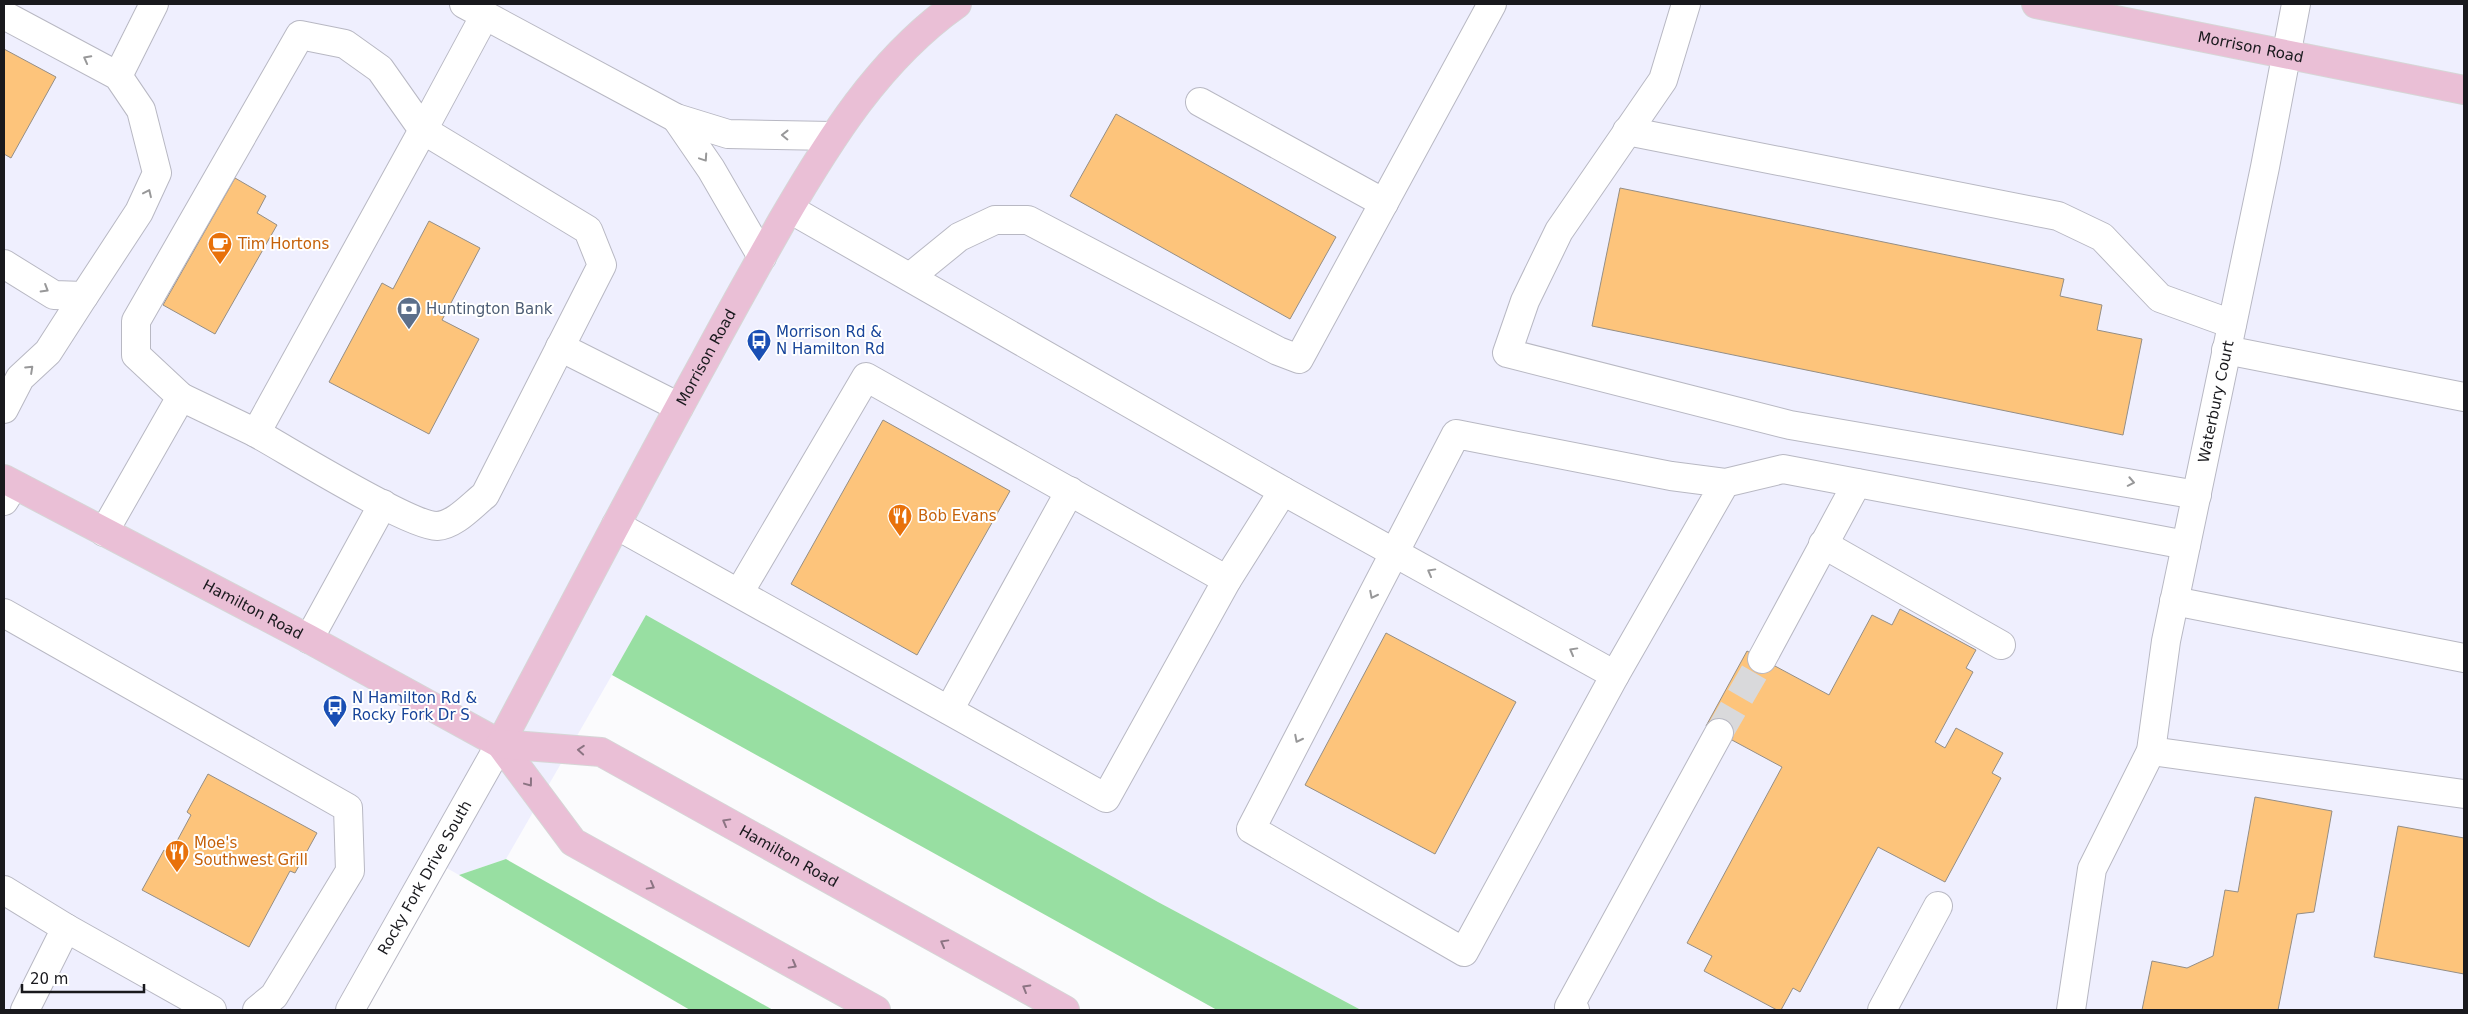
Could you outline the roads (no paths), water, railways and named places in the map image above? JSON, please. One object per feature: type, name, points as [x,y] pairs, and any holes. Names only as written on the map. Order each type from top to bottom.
[{"type":"main road","name":"Morrison Road","points":[[500,744],[679,407],[762,257],[833,136],[891,63],[943,14],[957,4]]},
{"type":"main road","name":"Morrison Road","points":[[2036,4],[2464,90]]},
{"type":"main road","name":"Hamilton Road","points":[[7,488],[104,532],[309,638],[500,744],[573,842],[876,1010]]},
{"type":"main road","name":"Hamilton Road","points":[[500,744],[601,752],[1065,1010]]},
{"type":"street","points":[[118,76],[154,4]]},
{"type":"street","points":[[910,278],[960,237],[978,228],[996,220],[1028,220],[1278,351],[1299,359],[1492,4]]},
{"type":"street","points":[[1686,4],[1663,80],[1559,231],[1525,301],[1507,353],[1790,424],[2196,495]]},
{"type":"street","name":"Waterbury Court","points":[[2071,1010],[2092,869],[2151,751],[2166,641],[2265,168],[2285,53],[2296,4]]},
{"type":"street","points":[[256,432],[422,130],[475,9],[676,118],[728,134],[833,136]]},
{"type":"street","points":[[4,15],[118,76],[140,110],[157,173],[139,212],[48,352],[20,378],[4,410]]},
{"type":"street","points":[[300,35],[345,44],[380,69],[422,130],[588,230],[602,264],[560,347],[485,494],[458,518],[437,526],[409,517],[383,504],[256,432],[180,397],[136,355],[136,321],[300,35]]},
{"type":"street","points":[[1200,102],[1384,203]]},
{"type":"street","points":[[676,118],[711,169],[762,257]]},
{"type":"street","points":[[1627,131],[2058,216],[2102,237],[2160,298],[2232,324]]},
{"type":"street","points":[[790,209],[1283,490],[1615,675]]},
{"type":"street","points":[[4,264],[54,294],[84,296]]},
{"type":"street","points":[[560,347],[679,407]]},
{"type":"street","points":[[2226,350],[2464,397]]},
{"type":"street","points":[[739,594],[866,377],[1228,580]]},
{"type":"street","points":[[104,532],[180,397]]},
{"type":"street","points":[[1725,483],[1615,675],[1464,952],[1251,829],[1456,434],[1670,476],[1725,483],[1783,469],[2186,545]]},
{"type":"street","points":[[1762,659],[1857,483]]},
{"type":"street","points":[[616,524],[1106,798],[1228,580],[1283,490]]},
{"type":"street","points":[[949,710],[1070,491]]},
{"type":"street","points":[[309,638],[383,504]]},
{"type":"street","points":[[1824,544],[2001,645]]},
{"type":"street","points":[[2174,601],[2464,658]]},
{"type":"street","points":[[4,613],[348,808],[350,871],[274,996],[257,1010]]},
{"type":"street","points":[[1575,1010],[1569,1007],[1720,733]]},
{"type":"street","name":"Rocky Fork Drive South","points":[[350,1010],[500,744]]},
{"type":"street","points":[[2151,751],[2464,794]]},
{"type":"street","points":[[4,890],[66,928],[212,1010]]},
{"type":"street","points":[[1882,1010],[1938,906]]},
{"type":"street","points":[[25,1010],[66,928]]},
{"type":"tunnel","points":[[1719,733],[1762,659]]},
{"type":"place","name":"Tim Hortons","points":[[220,265]]},
{"type":"place","name":"Huntington Bank","points":[[409,330]]},
{"type":"place","name":"Morrison Rd & N Hamilton Rd","points":[[759,362]]},
{"type":"place","name":"Bob Evans","points":[[900,537]]},
{"type":"place","name":"N Hamilton Rd & Rocky Fork Dr S","points":[[335,728]]},
{"type":"place","name":"Moe's Southwest Grill","points":[[177,873]]}]
